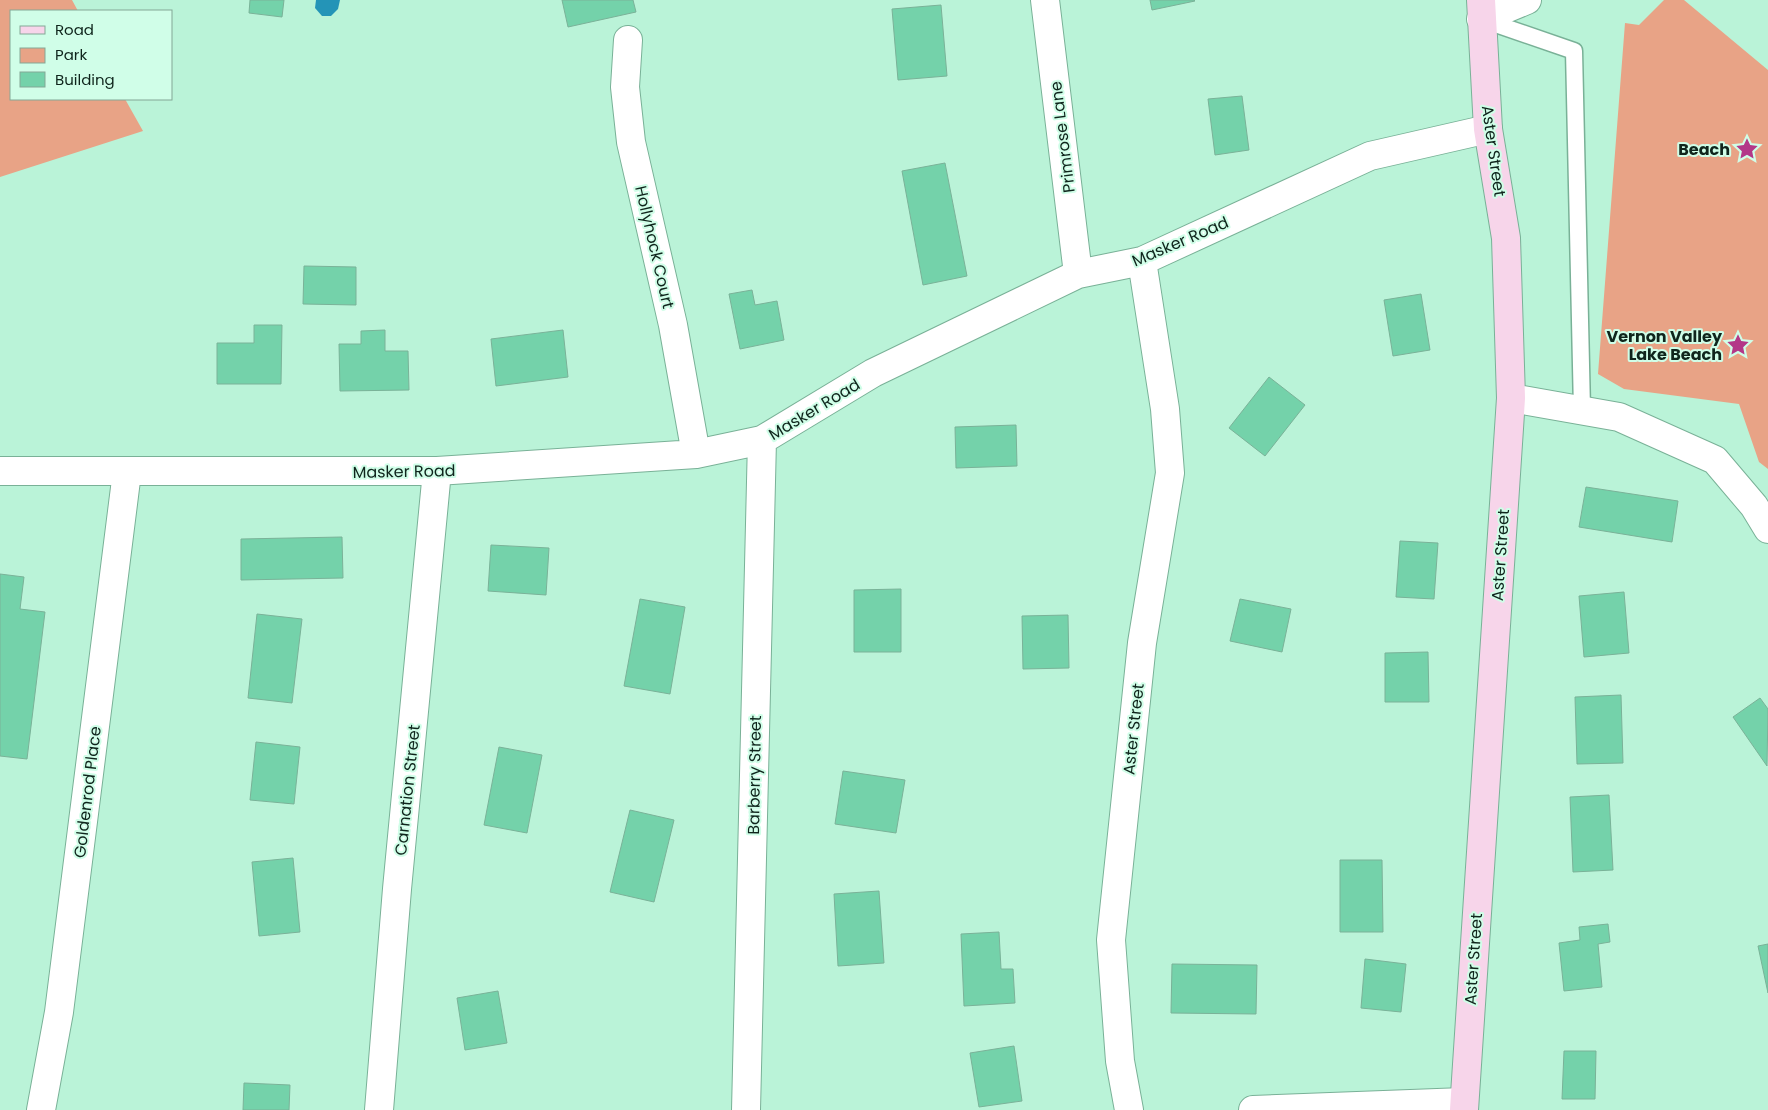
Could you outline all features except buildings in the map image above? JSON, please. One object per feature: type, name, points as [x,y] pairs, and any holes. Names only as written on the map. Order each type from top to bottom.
[{"type":"street","name":"Primrose Lane","points":[[1046,0],[1078,274]]},
{"type":"street","points":[[1481,10],[1527,0]]},
{"type":"street","name":"Aster Street","points":[[1464,1106],[1511,398],[1506,238],[1488,130],[1481,10]]},
{"type":"street","name":"Hollyhock Court","points":[[628,40],[624,87],[631,142],[673,325],[696,454]]},
{"type":"street","name":"Masker Road","points":[[0,471],[437,471],[696,454],[762,440],[873,373],[1078,274],[1142,261],[1370,156],[1488,130]]},
{"type":"street","name":"Aster Street","points":[[1129,1110],[1120,1061],[1111,940],[1142,643],[1170,473],[1165,409],[1142,261]]},
{"type":"street","points":[[1511,398],[1619,417],[1715,460],[1754,506],[1768,529]]},
{"type":"street","name":"Barberry Street","points":[[746,1110],[762,440]]},
{"type":"street","name":"Carnation Street","points":[[379,1110],[397,889],[437,471]]},
{"type":"street","name":"Goldenrod Place","points":[[41,1110],[60,1012],[127,472]]},
{"type":"street","points":[[1253,1110],[1464,1106]]},
{"type":"lane","points":[[1481,10],[1574,51],[1582,410]]},
{"type":"green space","points":[[0,0],[72,0],[77,10],[10,10],[10,100],[126,100],[143,131],[0,177]]},
{"type":"green space","points":[[1664,0],[1684,0],[1768,70],[1768,469],[1759,462],[1739,404],[1624,389],[1598,374],[1625,23],[1639,25]]},
{"type":"water","points":[[316,0],[340,0],[338,9],[331,16],[322,16],[315,8]]},
{"type":"place","name":"Beach","points":[[1747,149]]},
{"type":"place","name":"Vernon Valley Lake Beach","points":[[1738,345]]}]
